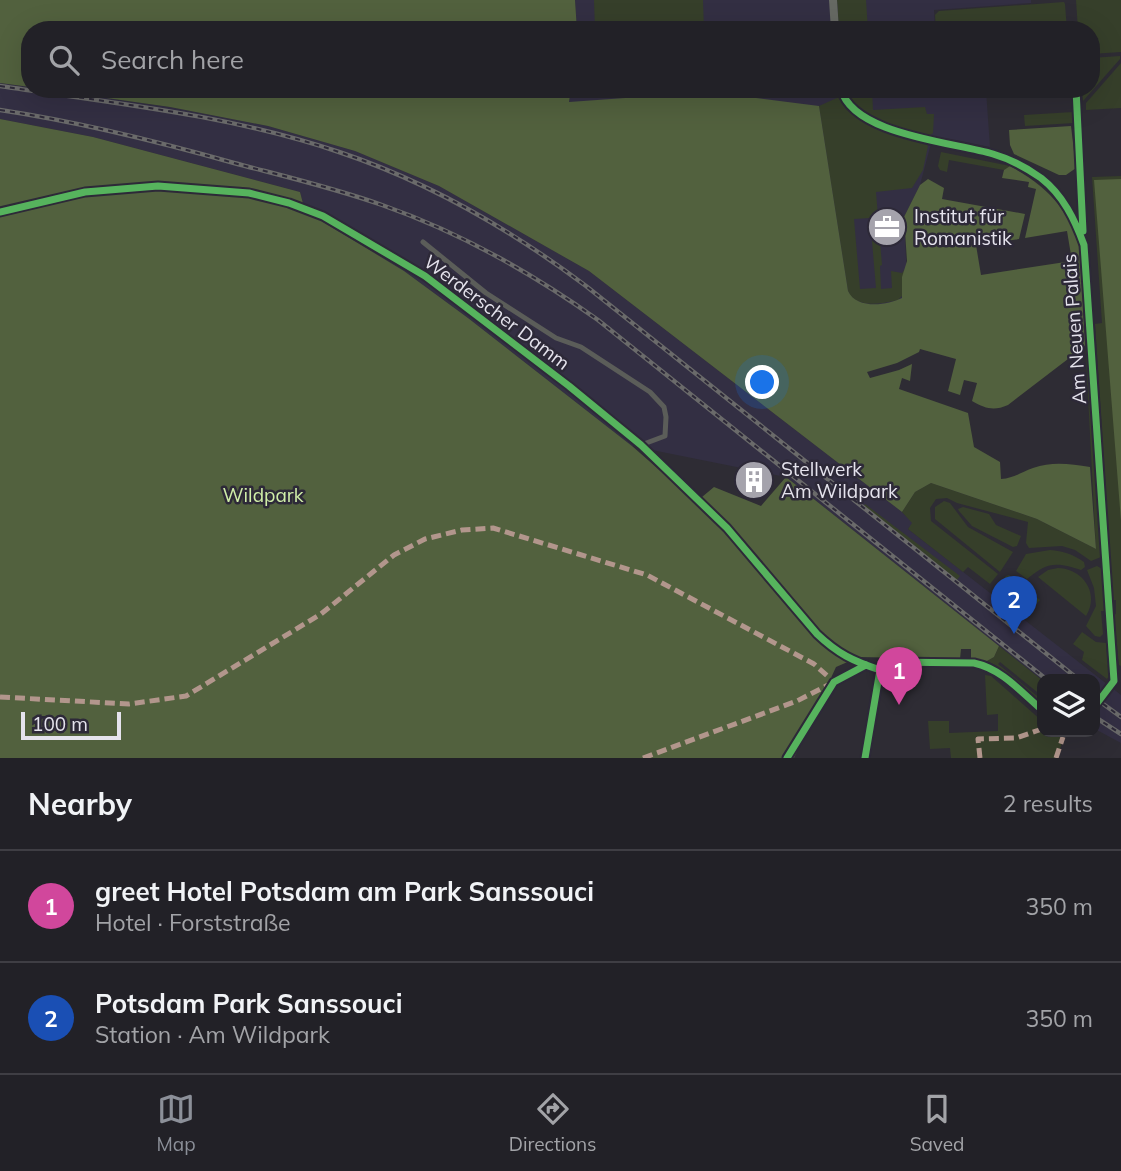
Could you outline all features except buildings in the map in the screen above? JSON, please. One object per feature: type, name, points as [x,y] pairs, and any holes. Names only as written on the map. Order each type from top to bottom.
[{"type":"street","points":[[833,0],[834,21]]},
{"type":"street","name":"Am Neuen Palais","points":[[845,98],[847,104],[862,118],[875,124],[992,154],[1024,167],[1054,190],[1077,224],[1084,245],[1117,676]]},
{"type":"street","name":"Werderscher Damm","points":[[0,212],[64,195],[131,187],[249,193],[289,203],[323,216],[425,276],[642,445],[727,528],[817,634],[846,657],[880,670]]},
{"type":"street","name":"Werderscher Damm","points":[[423,242],[486,293],[556,338],[581,347],[650,392],[664,407],[665,436],[642,445]]},
{"type":"street","points":[[865,758],[880,670],[890,662],[986,666],[1000,674],[1037,706]]},
{"type":"street","points":[[1107,691],[1117,676]]},
{"type":"shaded area","points":[[575,0],[1031,0],[1031,3],[934,10],[935,21],[576,21]]},
{"type":"shaded area","points":[[0,83],[21,86],[21,98],[106,98],[268,126],[355,151],[439,186],[589,271],[902,512],[913,523],[908,529],[1094,674],[1037,676],[786,477],[632,446],[404,271],[305,211],[300,192],[93,137],[0,119]]},
{"type":"shaded area","points":[[570,98],[987,98],[990,147],[933,136],[920,185],[904,217],[908,300],[850,313],[569,102]]},
{"type":"shaded area","points":[[1100,679],[1121,695],[1121,743],[1100,732]]},
{"type":"green space","points":[[0,0],[575,0],[576,21],[21,21],[21,86],[0,83]]},
{"type":"green space","points":[[594,0],[703,0],[704,21],[595,21]]},
{"type":"green space","points":[[837,0],[866,0],[867,21],[838,21]]},
{"type":"green space","points":[[1076,0],[1121,0],[1121,52],[1100,53],[1100,21],[1077,21]]},
{"type":"green space","points":[[1064,2],[1066,21],[935,21],[935,15],[939,11]]},
{"type":"green space","points":[[1120,56],[1100,82],[1100,57]]},
{"type":"green space","points":[[1121,63],[1121,108],[1086,110],[1086,103],[1090,98],[1100,98],[1100,87]]},
{"type":"green space","points":[[106,98],[570,98],[569,102],[625,98],[756,98],[819,106],[848,291],[858,301],[872,304],[888,303],[902,298],[902,277],[907,261],[904,217],[920,185],[928,179],[944,188],[942,199],[1025,214],[1019,239],[976,245],[981,275],[1072,261],[1067,231],[1025,238],[1036,189],[1028,187],[1029,182],[1002,178],[1004,170],[1010,166],[1049,194],[1073,229],[1083,261],[1085,346],[1008,405],[998,408],[986,407],[972,401],[977,383],[964,380],[960,395],[948,391],[956,359],[920,349],[897,363],[867,372],[870,378],[912,364],[910,381],[902,378],[899,389],[968,413],[974,447],[1000,462],[1001,479],[1048,464],[1090,467],[1096,549],[1037,519],[931,483],[915,492],[902,512],[589,271],[439,186],[355,151],[268,126]]},
{"type":"green space","points":[[837,98],[866,124],[928,146],[923,170],[912,188],[876,192],[882,265],[881,289],[892,288],[891,271],[902,273],[904,270],[902,296],[898,300],[870,304],[857,301],[848,291],[819,106]],"holes":[[[870,218],[876,288],[860,289],[854,219]]]},
{"type":"green space","points":[[851,98],[872,98],[873,110],[925,107],[927,114],[934,114],[933,133],[929,136],[881,122],[860,110]]},
{"type":"green space","points":[[1073,112],[1074,123],[1025,126],[1024,115]]},
{"type":"green space","name":"Wildpark","points":[[0,119],[93,137],[300,192],[305,211],[404,271],[468,318],[632,446],[696,502],[714,487],[761,506],[786,477],[999,646],[994,657],[987,661],[971,659],[971,649],[961,649],[960,659],[859,657],[836,667],[794,758],[0,758]]},
{"type":"green space","points":[[1071,126],[1076,168],[1066,175],[1059,175],[1014,154],[1010,145],[1009,130]]},
{"type":"green space","points":[[941,152],[1010,166],[1004,170],[949,160],[947,172],[940,170],[938,166]]},
{"type":"green space","points":[[1121,176],[1121,666],[1114,615],[1116,600],[1113,600],[1095,324],[1102,323],[1092,177]]},
{"type":"green space","points":[[1121,179],[1121,521],[1094,180]]},
{"type":"green space","points":[[1085,338],[1101,557],[1091,561],[1075,550],[1062,546],[1029,548],[1026,543],[1028,522],[947,498],[936,499],[930,508],[931,521],[998,574],[990,584],[968,567],[963,572],[908,529],[912,523],[902,512],[915,492],[931,483],[1037,519],[1096,549]]},
{"type":"green space","points":[[944,501],[950,503],[968,527],[1013,552],[1000,572],[935,519],[935,507]]},
{"type":"green space","points":[[865,504],[960,576],[956,581],[864,506]]},
{"type":"green space","points":[[963,507],[989,514],[996,525],[1021,536],[1017,546],[1013,547],[972,526],[958,509]]},
{"type":"green space","points":[[1050,550],[1076,557],[1084,562],[1085,567],[1081,570],[1052,565],[1027,579],[1016,571],[1026,554]]},
{"type":"green space","points":[[1097,566],[1102,569],[1105,611],[1101,611],[1103,634],[1100,637],[1095,636],[1086,626],[1096,606],[1094,588],[1087,570]]},
{"type":"green space","points":[[1058,568],[1075,573],[1087,584],[1091,599],[1086,616],[1038,577],[1048,570]]},
{"type":"green space","points":[[1009,575],[1040,600],[1028,612],[997,588]]},
{"type":"green space","points":[[1082,632],[1096,642],[1106,643],[1107,679],[1082,660],[1084,652],[1073,644]]},
{"type":"green space","points":[[999,646],[1037,676],[1037,692],[1000,662],[998,664],[1037,696],[1037,699],[987,661],[994,657]]},
{"type":"green space","points":[[985,675],[991,676],[1037,717],[1037,737],[1064,737],[1057,758],[951,758],[950,748],[930,749],[928,721],[949,721],[949,733],[998,731],[998,714],[987,715]]},
{"type":"tunnel","points":[[1100,700],[1107,691]]},
{"type":"railway","points":[[0,86],[21,89]]},
{"type":"railway","points":[[82,98],[214,119],[298,139],[405,178],[498,226],[586,286],[1072,674]]},
{"type":"railway","points":[[0,110],[147,140],[346,193],[411,216],[494,255],[598,320],[1040,674]]},
{"type":"railway","points":[[1100,702],[1121,717]]},
{"type":"railway","points":[[1100,720],[1121,734]]},
{"type":"marked path","points":[[0,697],[129,704],[186,696],[321,614],[394,555],[425,539],[462,530],[493,528],[647,575],[814,664],[834,682]]},
{"type":"marked path","points":[[643,758],[797,701],[828,685]]},
{"type":"marked path","points":[[980,758],[978,739],[1016,738],[1037,731]]},
{"type":"marked path","points":[[1056,758],[1063,737]]},
{"type":"cycle path","points":[[846,98],[849,105],[864,117],[884,127],[993,154],[1030,171],[1056,192],[1072,217],[1084,245],[1114,681],[1100,699]]},
{"type":"cycle path","points":[[1076,98],[1083,231]]},
{"type":"cycle path","points":[[0,212],[85,192],[158,186],[249,193],[289,203],[323,216],[425,276],[569,386],[641,445],[727,528],[817,634],[846,656],[880,670]]},
{"type":"cycle path","points":[[880,670],[890,662],[974,663],[1002,676],[1037,705]]},
{"type":"cycle path","points":[[787,758],[834,682],[866,665]]},
{"type":"cycle path","points":[[865,758],[880,670]]},
{"type":"place","name":"Institut für Romanistik","points":[[887,227]]},
{"type":"place","name":"Stellwerk Am Wildpark","points":[[754,480]]},
{"type":"place","name":"Potsdam Park Sanssouci","points":[[1014,634]]},
{"type":"place","name":"greet Hotel Potsdam am Park Sanssouci","points":[[899,705]]}]
